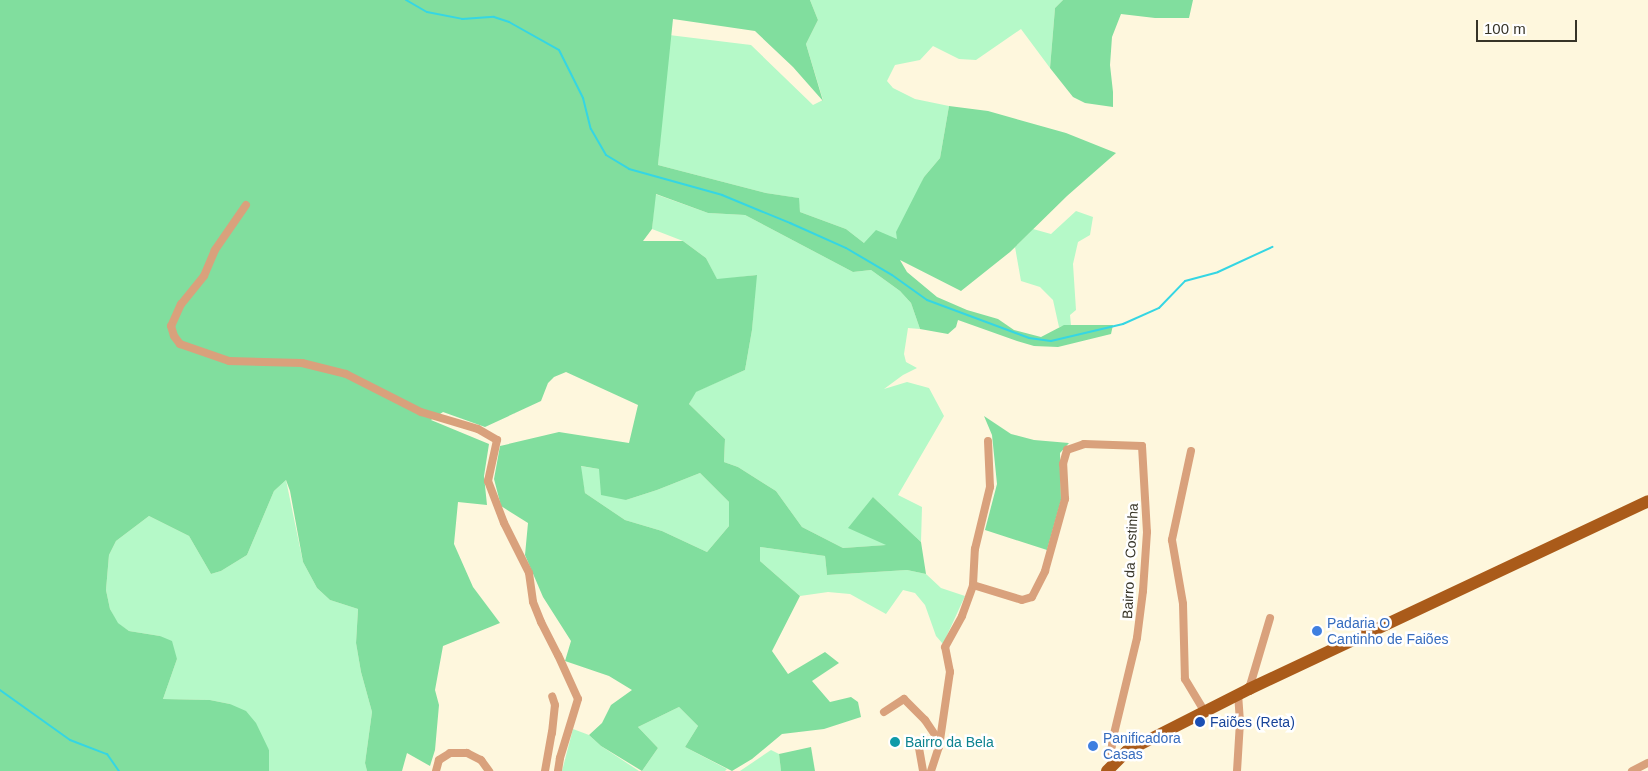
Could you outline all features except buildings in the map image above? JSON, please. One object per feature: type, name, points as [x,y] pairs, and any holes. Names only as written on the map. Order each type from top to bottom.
[{"type":"main road","points":[[1111,766],[1127,751],[1244,692],[1648,501]]},
{"type":"street","points":[[246,205],[215,250],[204,276],[181,304],[171,326],[174,336],[180,344],[229,361],[302,363],[346,374],[421,412],[478,429],[497,440],[488,481],[504,523],[529,573],[533,602],[541,622],[578,699],[560,758],[558,771]]},
{"type":"street","points":[[931,771],[940,742],[950,672],[945,647],[962,616],[973,585],[975,549],[990,487],[988,441]]},
{"type":"street","name":"Bairro da Costinha","points":[[973,585],[1022,600],[1032,597],[1045,571],[1065,499],[1063,464],[1067,450],[1084,444],[1142,446],[1147,532],[1143,591],[1137,638],[1110,752],[1111,766]]},
{"type":"street","points":[[1191,451],[1172,540],[1184,604],[1185,679],[1205,712]]},
{"type":"street","points":[[1237,771],[1244,692],[1270,618]]},
{"type":"street","points":[[545,771],[554,715],[552,696]]},
{"type":"street","points":[[884,712],[904,699],[925,720],[940,742]]},
{"type":"street","points":[[919,748],[923,771]]},
{"type":"street","points":[[436,771],[439,760],[450,754],[467,753],[481,760],[489,771]]},
{"type":"street","points":[[1632,771],[1648,762]]},
{"type":"green space","points":[[0,0],[810,0],[818,20],[806,44],[823,101],[793,67],[755,31],[673,19],[658,165],[766,193],[799,198],[800,212],[846,229],[864,243],[876,230],[897,239],[896,232],[924,177],[940,158],[949,106],[988,111],[1066,133],[1116,153],[1067,196],[1010,252],[961,291],[900,260],[907,272],[937,297],[967,310],[998,319],[1014,330],[1041,337],[1064,325],[1113,325],[1111,334],[1058,347],[1034,346],[958,320],[956,327],[948,334],[920,329],[911,303],[900,291],[871,270],[853,272],[745,215],[708,213],[656,194],[652,229],[643,241],[683,241],[706,258],[717,279],[757,275],[752,330],[745,370],[696,392],[689,404],[725,439],[724,462],[738,467],[776,491],[802,527],[843,548],[886,545],[848,528],[873,497],[921,542],[926,574],[907,570],[827,575],[825,556],[760,547],[760,561],[800,596],[772,651],[788,674],[825,652],[839,663],[812,681],[830,702],[851,697],[858,702],[861,717],[824,729],[782,734],[752,759],[732,771],[685,747],[698,726],[679,707],[638,727],[658,748],[642,771],[601,746],[589,735],[602,723],[611,705],[632,690],[609,676],[565,661],[571,641],[543,597],[525,555],[528,523],[501,506],[494,479],[500,446],[559,432],[629,443],[638,405],[566,372],[554,377],[548,383],[541,401],[485,427],[443,412],[431,420],[489,444],[484,476],[487,505],[458,502],[454,544],[473,587],[500,623],[443,646],[435,690],[439,705],[435,750],[430,766],[407,753],[402,771],[367,771],[365,763],[372,712],[361,672],[356,643],[358,609],[330,600],[317,588],[303,562],[290,491],[286,480],[274,491],[247,555],[221,571],[211,574],[189,536],[149,516],[116,541],[109,555],[106,590],[110,609],[118,623],[129,631],[160,636],[172,641],[177,659],[163,699],[210,700],[230,704],[246,711],[256,723],[269,750],[269,771],[0,771]],"holes":[[[581,466],[599,469],[601,495],[626,500],[700,473],[729,502],[729,526],[707,552],[662,531],[625,520],[585,493]]]},
{"type":"green space","points":[[810,0],[1063,0],[1055,8],[1050,68],[1021,29],[976,60],[959,59],[933,46],[920,60],[895,65],[887,81],[893,88],[915,99],[949,106],[940,158],[924,177],[897,240],[864,243],[846,229],[800,212],[798,198],[766,193],[658,165],[669,35],[751,45],[813,105],[823,100],[806,44],[818,20]]},
{"type":"green space","points":[[1063,0],[1193,0],[1189,18],[1155,18],[1121,14],[1112,37],[1110,65],[1113,107],[1085,103],[1073,97],[1050,68],[1055,8]]},
{"type":"green space","points":[[655,194],[708,213],[745,215],[853,272],[871,270],[900,291],[911,303],[920,329],[908,328],[904,354],[906,362],[917,368],[903,375],[884,389],[907,382],[929,388],[944,416],[898,495],[922,507],[921,542],[873,497],[887,545],[843,548],[802,527],[776,491],[738,467],[724,462],[725,439],[689,404],[695,392],[745,370],[752,330],[756,275],[717,280],[706,258],[683,241],[652,229]]},
{"type":"green space","points":[[1076,211],[1093,217],[1090,235],[1078,242],[1073,264],[1076,310],[1070,315],[1071,325],[1059,327],[1053,300],[1040,287],[1021,281],[1015,247],[1033,229],[1051,234]]},
{"type":"green space","points":[[984,416],[1011,434],[1034,440],[1069,443],[1060,453],[1061,500],[1047,550],[985,530],[997,484],[992,435]]},
{"type":"green space","points":[[580,466],[599,469],[626,500],[700,473],[729,502],[729,526],[707,552],[662,531],[625,520],[585,493]]},
{"type":"green space","points":[[286,480],[303,562],[317,588],[330,600],[358,609],[356,643],[361,672],[372,712],[365,763],[367,771],[269,771],[269,750],[230,704],[210,700],[163,699],[177,659],[160,636],[129,631],[117,623],[110,609],[106,590],[109,555],[116,541],[149,516],[189,536],[211,574],[221,571],[247,555],[274,491]]},
{"type":"green space","points":[[760,547],[825,556],[827,575],[907,570],[926,574],[941,588],[965,596],[943,644],[936,636],[925,605],[915,593],[903,590],[886,614],[850,594],[828,592],[800,596],[760,561]]},
{"type":"green space","points":[[679,707],[698,726],[685,747],[727,769],[725,771],[642,771],[658,748],[638,727]]},
{"type":"green space","points":[[573,729],[589,735],[601,746],[639,771],[562,771]]},
{"type":"green space","points":[[811,747],[815,771],[781,771],[779,754]]},
{"type":"green space","points":[[771,750],[779,754],[781,771],[740,771]]},
{"type":"waterway","points":[[406,0],[427,12],[462,19],[494,17],[509,22],[559,50],[583,98],[591,129],[606,155],[629,169],[722,195],[790,223],[846,248],[892,275],[927,300],[1029,338],[1051,341],[1123,324],[1159,308],[1185,281],[1218,272],[1272,247]]},
{"type":"waterway","points":[[0,690],[70,740],[107,754],[119,771]]},
{"type":"place","name":"Padaria O Cantinho de Faiões","points":[[1317,631]]},
{"type":"place","name":"Faiões (Reta)","points":[[1200,722]]},
{"type":"place","name":"Bairro da Bela","points":[[895,742]]},
{"type":"place","name":"Panificadora Casas","points":[[1093,746]]}]
